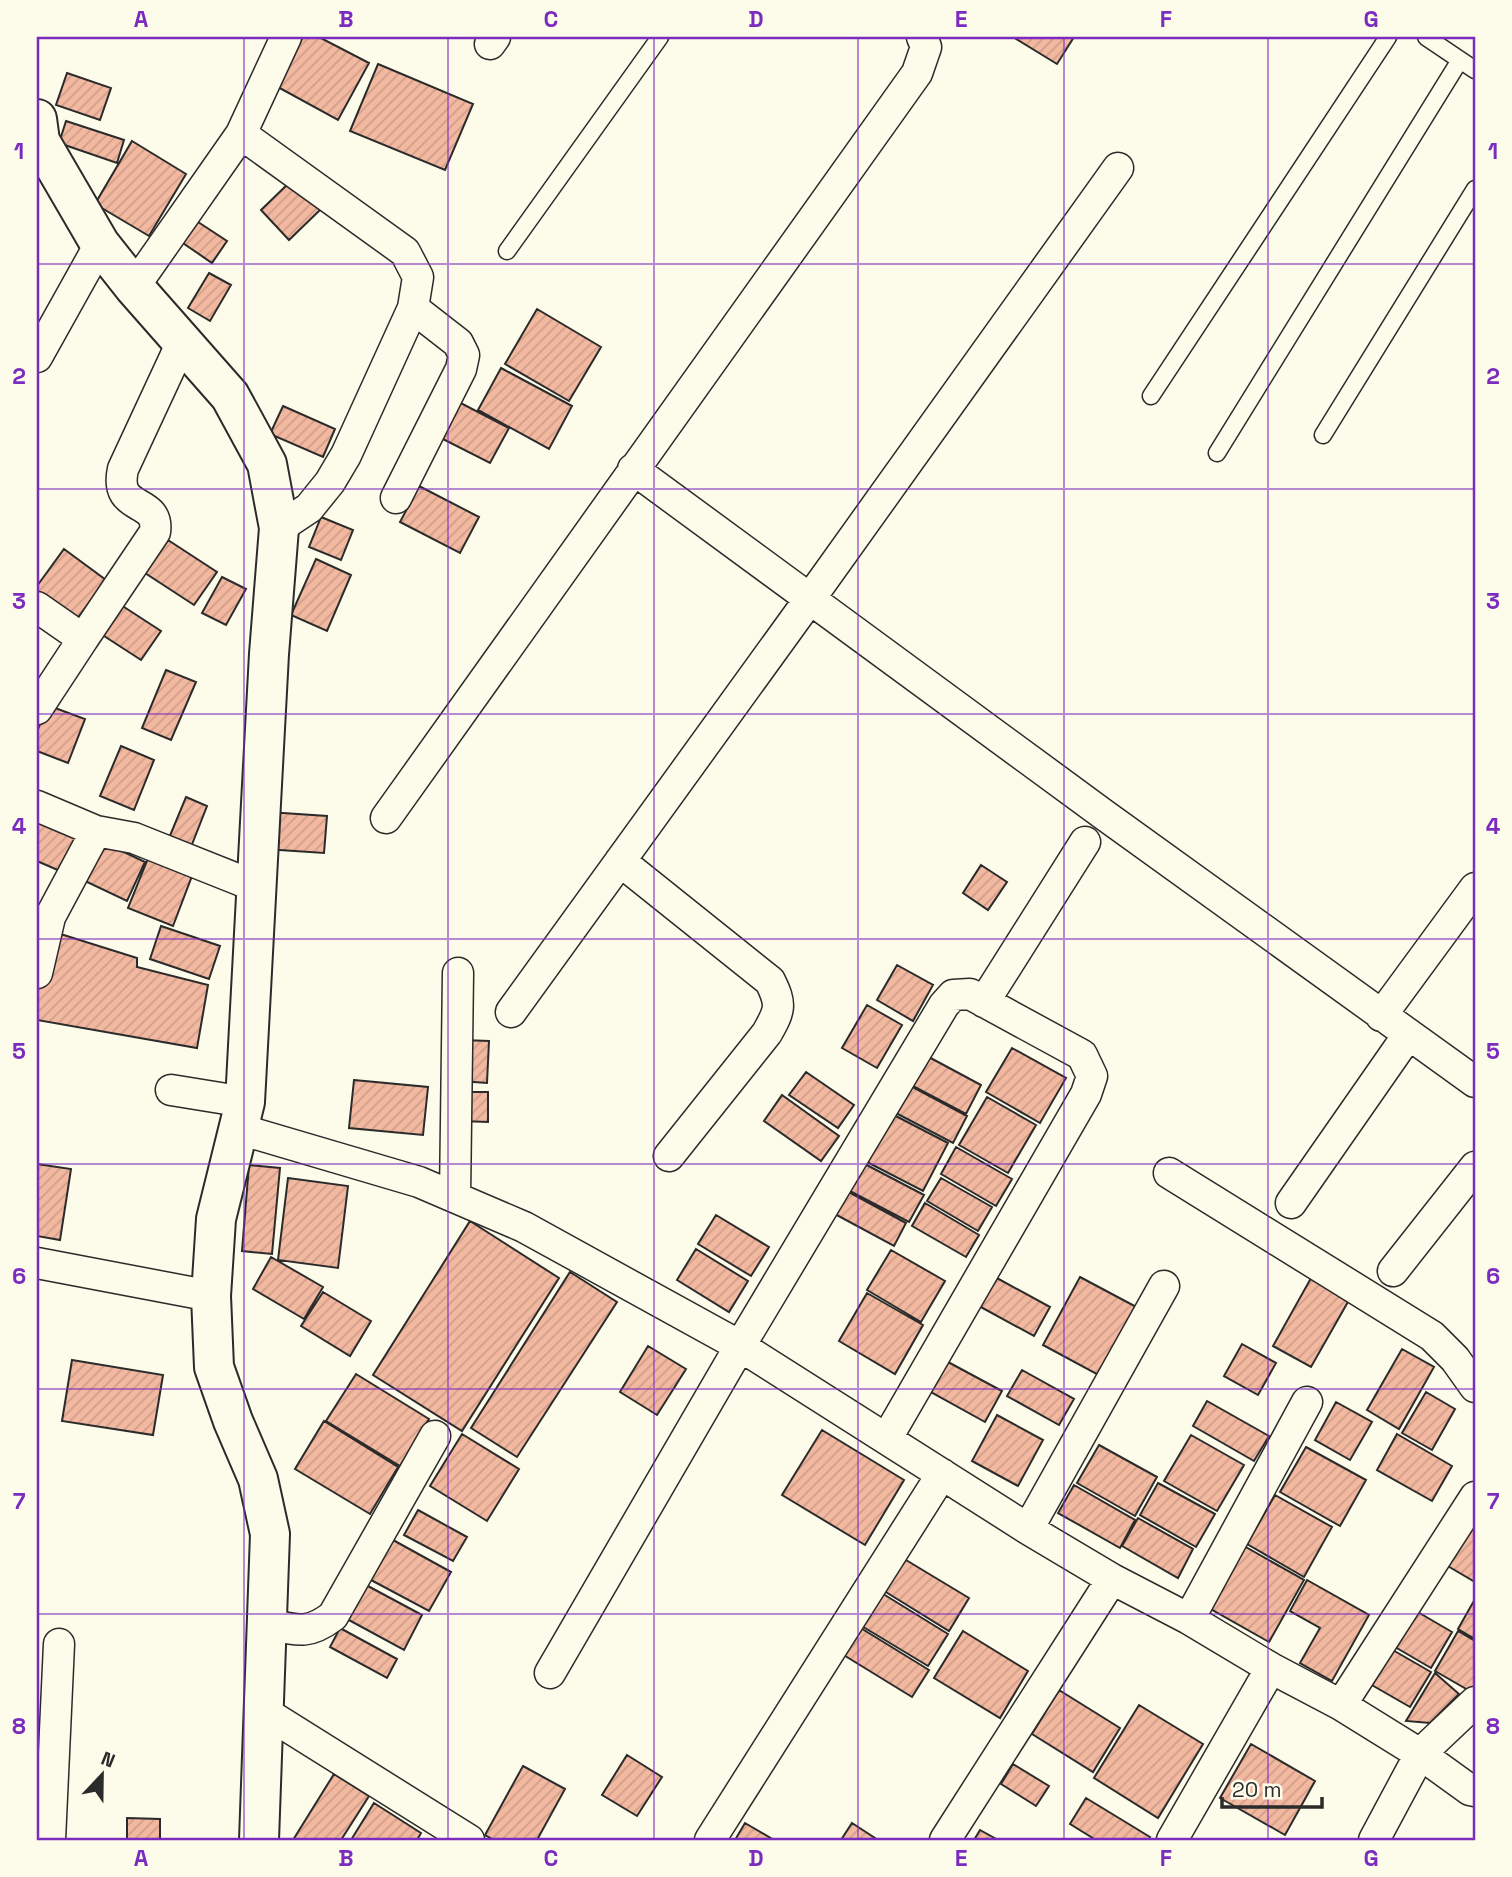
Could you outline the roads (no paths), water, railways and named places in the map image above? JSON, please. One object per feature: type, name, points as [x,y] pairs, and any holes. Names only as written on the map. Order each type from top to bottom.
[{"type":"street","points":[[134,288],[241,134],[286,37]]},
{"type":"street","points":[[386,818],[917,73],[926,47],[922,37]]},
{"type":"street","points":[[38,133],[100,244],[134,288],[230,396],[267,464],[279,528],[242,1115],[216,1219],[211,1296],[215,1367],[233,1421],[258,1479],[270,1534],[259,1840]]},
{"type":"street","points":[[241,134],[405,252],[418,277],[413,308],[346,455],[330,482],[309,508],[279,528]]},
{"type":"street","points":[[511,1012],[1118,168]]},
{"type":"street","points":[[37,357],[100,244]]},
{"type":"street","points":[[396,498],[461,369],[464,355],[458,342],[413,308]]},
{"type":"street","points":[[37,709],[155,532],[157,522],[153,514],[121,491],[120,481],[123,469],[182,342]]},
{"type":"street","points":[[633,469],[809,600],[1475,1082]]},
{"type":"street","points":[[37,607],[83,639]]},
{"type":"street","points":[[37,806],[96,831],[134,838],[257,887]]},
{"type":"street","points":[[37,973],[43,914],[96,831]]},
{"type":"street","points":[[984,1002],[1085,842]]},
{"type":"street","points":[[620,861],[770,981],[779,998],[777,1016],[766,1033],[669,1156]]},
{"type":"street","points":[[1381,1016],[1475,888]]},
{"type":"street","points":[[454,1197],[458,973]]},
{"type":"street","points":[[550,1673],[740,1346],[944,1005],[953,995],[970,993],[1082,1055],[1092,1076],[1086,1094],[887,1438]]},
{"type":"street","points":[[1291,1203],[1408,1035]]},
{"type":"street","points":[[171,1090],[419,1182],[524,1227],[740,1346],[1028,1529],[1112,1579],[1341,1705],[1475,1791]]},
{"type":"street","points":[[1393,1271],[1475,1167]]},
{"type":"street","points":[[1169,1173],[1432,1336],[1455,1359],[1475,1387]]},
{"type":"street","points":[[37,1263],[211,1296]]},
{"type":"street","points":[[1028,1529],[1164,1286]]},
{"type":"street","points":[[1189,1619],[1307,1402]]},
{"type":"street","points":[[265,1623],[300,1631],[318,1627],[333,1616],[435,1436]]},
{"type":"street","points":[[710,1840],[942,1474]]},
{"type":"street","points":[[1341,1705],[1475,1497]]},
{"type":"street","points":[[945,1840],[1112,1579]]},
{"type":"street","points":[[50,1840],[59,1644]]},
{"type":"street","points":[[1172,1840],[1271,1668]]},
{"type":"street","points":[[1374,1840],[1420,1754],[1475,1702]]},
{"type":"street","points":[[262,1711],[469,1840]]},
{"type":"lane","points":[[507,251],[660,37]]},
{"type":"lane","points":[[1151,396],[1388,37]]},
{"type":"lane","points":[[1426,37],[1475,70]]},
{"type":"lane","points":[[1217,453],[1460,60]]},
{"type":"lane","points":[[1324,435],[1475,189]]}]
